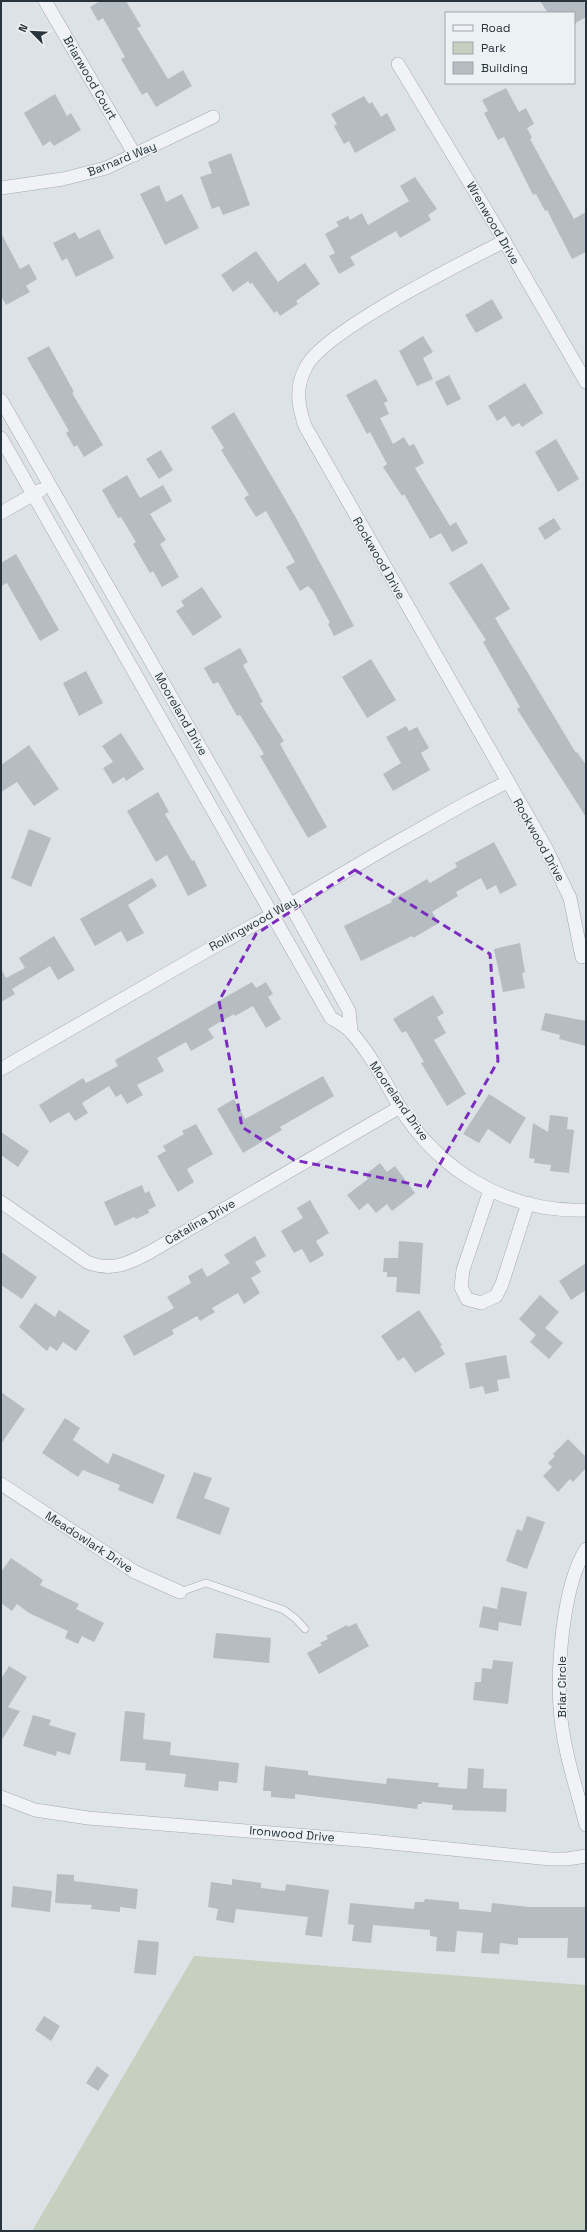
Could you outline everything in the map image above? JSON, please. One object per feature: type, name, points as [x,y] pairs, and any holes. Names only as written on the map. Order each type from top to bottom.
[{"type":"street","name":"Briarwood Court","points":[[45,1],[135,155]]},
{"type":"street","name":"Wrenwood Drive","points":[[398,64],[505,241],[586,382]]},
{"type":"street","name":"Barnard Way","points":[[1,188],[85,174],[135,155],[213,117]]},
{"type":"street","name":"Rockwood Drive","points":[[505,241],[469,259],[379,310],[329,342],[316,353],[306,367],[300,381],[298,396],[305,426],[546,848],[570,898],[582,957]]},
{"type":"street","name":"Mooreland Drive","points":[[1,400],[290,904],[349,1011],[351,1031]]},
{"type":"street","name":"Mooreland Drive","points":[[1,438],[331,1018],[351,1031],[400,1107],[434,1151],[458,1171],[490,1190],[528,1203],[561,1209],[586,1210]]},
{"type":"street","points":[[1,513],[49,486]]},
{"type":"street","name":"Rollingwood Way","points":[[1,1069],[463,805],[507,782]]},
{"type":"street","name":"Catalina Drive","points":[[1,1202],[87,1262],[98,1267],[110,1268],[123,1265],[150,1252],[400,1107]]},
{"type":"street","points":[[490,1190],[463,1270],[461,1287],[467,1299],[482,1303],[496,1296],[502,1284],[528,1203]]},
{"type":"street","name":"Meadowlark Drive","points":[[1,1484],[135,1572],[180,1592]]},
{"type":"street","name":"Briar Circle","points":[[586,1549],[574,1576],[568,1597],[562,1645],[560,1694],[565,1742],[586,1825]]},
{"type":"street","name":"Ironwood Drive","points":[[1,1797],[35,1810],[88,1818],[371,1841],[550,1859],[566,1859],[586,1856]]},
{"type":"lane","points":[[180,1592],[206,1583],[284,1610],[296,1619],[305,1629]]},
{"type":"highlighted area","points":[[355,870],[490,954],[498,1061],[427,1187],[294,1160],[242,1127],[219,1001],[256,934]]},
{"type":"green space","points":[[194,1956],[586,1985],[586,2231],[32,2231]]},
{"type":"building","points":[[100,1],[126,1],[141,26],[137,28],[168,79],[183,70],[192,86],[156,107],[147,92],[142,95],[121,59],[125,57],[103,18],[98,21],[90,7]]},
{"type":"building","points":[[540,1],[583,1],[586,5],[586,17],[575,23],[575,12],[547,12]]},
{"type":"building","points":[[506,88],[519,112],[526,108],[534,124],[527,128],[532,138],[530,139],[574,219],[586,212],[586,252],[572,259],[547,210],[545,211],[536,194],[533,195],[504,137],[498,140],[484,113],[488,111],[482,100]]},
{"type":"building","points":[[55,94],[67,116],[71,113],[81,130],[54,146],[50,141],[43,146],[24,113]]},
{"type":"building","points":[[364,96],[369,104],[372,102],[381,117],[387,113],[396,130],[355,153],[349,141],[344,144],[334,126],[337,124],[331,114]]},
{"type":"building","points":[[231,153],[250,205],[223,215],[219,206],[212,209],[200,177],[212,173],[208,162]]},
{"type":"building","points":[[415,177],[437,209],[428,215],[431,220],[400,238],[396,231],[350,257],[355,265],[339,274],[329,256],[335,253],[325,234],[339,226],[336,222],[348,216],[350,220],[362,213],[368,225],[409,201],[400,186]]},
{"type":"building","points":[[159,185],[166,202],[182,194],[199,228],[165,245],[140,194]]},
{"type":"building","points":[[99,229],[114,258],[76,277],[67,258],[62,261],[53,243],[75,232],[79,239]]},
{"type":"building","points":[[1,233],[20,269],[29,264],[37,279],[26,286],[30,292],[6,305],[1,296]]},
{"type":"building","points":[[256,251],[278,282],[305,263],[320,284],[296,301],[298,304],[280,316],[277,311],[274,313],[252,283],[250,284],[248,281],[233,292],[221,275]]},
{"type":"building","points":[[492,299],[503,318],[476,333],[465,315]]},
{"type":"building","points":[[423,336],[433,352],[423,358],[433,379],[417,386],[399,351]]},
{"type":"building","points":[[49,346],[74,392],[72,393],[103,445],[84,457],[77,445],[74,447],[66,433],[69,431],[27,358]]},
{"type":"building","points":[[449,375],[461,399],[447,406],[435,382]]},
{"type":"building","points":[[376,379],[388,401],[384,403],[389,414],[380,418],[393,444],[404,437],[409,446],[414,444],[424,463],[415,468],[450,526],[456,522],[468,543],[452,552],[441,533],[430,539],[404,494],[402,496],[383,467],[387,464],[370,432],[367,434],[346,395]]},
{"type":"building","points":[[525,383],[543,413],[522,427],[519,423],[512,427],[505,416],[497,421],[488,406]]},
{"type":"building","points":[[234,412],[295,516],[354,626],[334,636],[328,624],[330,623],[313,591],[308,586],[300,591],[286,567],[295,562],[266,511],[256,517],[244,498],[249,495],[221,450],[224,448],[211,427]]},
{"type":"building","points":[[556,439],[579,479],[558,492],[535,452]]},
{"type":"building","points":[[161,450],[173,470],[159,479],[146,459]]},
{"type":"building","points":[[127,475],[140,498],[163,485],[172,501],[150,514],[166,540],[160,544],[179,577],[162,587],[153,571],[150,573],[133,544],[136,542],[121,517],[118,518],[102,490]]},
{"type":"building","points":[[554,518],[561,529],[545,540],[538,528]]},
{"type":"building","points":[[16,554],[59,630],[40,641],[7,583],[1,586],[1,563]]},
{"type":"building","points":[[482,563],[510,609],[495,618],[576,753],[577,752],[586,765],[586,817],[517,709],[520,707],[483,642],[486,640],[449,583]]},
{"type":"building","points":[[202,587],[222,617],[193,636],[176,611],[184,606],[181,601]]},
{"type":"building","points":[[240,648],[248,662],[243,665],[263,702],[260,703],[284,741],[280,744],[327,827],[308,838],[260,756],[264,754],[240,715],[237,716],[218,682],[213,684],[204,668]]},
{"type":"building","points":[[371,659],[396,700],[367,718],[342,677]]},
{"type":"building","points":[[86,671],[103,703],[79,716],[63,683]]},
{"type":"building","points":[[406,726],[409,731],[417,727],[429,748],[421,753],[430,770],[393,791],[383,774],[401,763],[386,737]]},
{"type":"building","points":[[121,733],[144,769],[126,781],[124,777],[113,784],[103,768],[113,762],[102,746]]},
{"type":"building","points":[[29,745],[59,789],[34,806],[17,782],[1,792],[1,765]]},
{"type":"building","points":[[158,792],[169,812],[165,814],[192,861],[194,860],[207,886],[188,896],[167,855],[156,862],[127,811]]},
{"type":"building","points":[[29,829],[51,838],[31,887],[11,878]]},
{"type":"building","points":[[494,842],[517,885],[500,894],[496,885],[487,890],[481,878],[456,892],[458,896],[432,912],[439,923],[413,938],[412,936],[361,961],[344,926],[392,902],[391,900],[427,879],[430,883],[457,867],[455,863]]},
{"type":"building","points":[[152,878],[157,886],[128,905],[144,933],[127,942],[121,931],[95,946],[80,919]]},
{"type":"building","points":[[54,936],[75,970],[58,980],[50,966],[12,989],[15,994],[1,1002],[1,969],[6,978],[25,968],[19,958]]},
{"type":"building","points":[[520,943],[525,972],[522,973],[525,988],[503,992],[494,949]]},
{"type":"building","points":[[252,982],[256,988],[266,982],[273,994],[268,997],[281,1019],[266,1028],[253,1006],[235,1016],[234,1014],[208,1029],[214,1038],[191,1051],[186,1042],[157,1058],[164,1071],[137,1085],[143,1095],[127,1104],[121,1094],[116,1097],[109,1086],[82,1103],[88,1113],[75,1121],[69,1112],[50,1123],[39,1105],[83,1078],[86,1083],[118,1066],[115,1060]]},
{"type":"building","points":[[433,995],[444,1013],[437,1017],[446,1033],[434,1040],[466,1094],[447,1106],[421,1063],[424,1062],[406,1031],[402,1033],[393,1019]]},
{"type":"building","points":[[545,1013],[586,1021],[586,1046],[559,1039],[560,1035],[541,1030]]},
{"type":"building","points":[[323,1076],[334,1096],[280,1127],[282,1130],[243,1153],[217,1109],[234,1099],[245,1119]]},
{"type":"building","points":[[489,1094],[526,1118],[510,1144],[488,1129],[479,1143],[463,1134]]},
{"type":"building","points":[[550,1115],[568,1117],[567,1129],[574,1130],[569,1173],[550,1171],[551,1165],[534,1163],[535,1159],[529,1158],[533,1123],[548,1132]]},
{"type":"building","points":[[196,1124],[213,1154],[187,1169],[194,1182],[178,1192],[157,1156],[166,1151],[163,1146],[184,1134],[182,1131]]},
{"type":"building","points":[[1,1132],[29,1151],[18,1167],[1,1155]]},
{"type":"building","points":[[380,1163],[387,1172],[395,1166],[415,1193],[392,1211],[387,1204],[376,1213],[368,1203],[359,1210],[347,1195],[368,1179],[365,1175]]},
{"type":"building","points":[[142,1185],[145,1193],[149,1191],[156,1206],[148,1210],[149,1213],[136,1219],[134,1217],[115,1226],[104,1202]]},
{"type":"building","points":[[310,1200],[329,1233],[316,1241],[324,1255],[310,1263],[302,1249],[294,1253],[281,1231],[303,1218],[297,1208]]},
{"type":"building","points":[[255,1236],[266,1256],[255,1262],[261,1272],[251,1278],[260,1293],[244,1304],[238,1293],[212,1308],[215,1312],[200,1321],[197,1316],[172,1330],[174,1334],[134,1356],[123,1336],[174,1308],[167,1297],[191,1283],[188,1276],[202,1268],[207,1277],[230,1263],[224,1255]]},
{"type":"building","points":[[399,1241],[423,1243],[420,1294],[396,1292],[397,1277],[387,1277],[387,1272],[383,1272],[384,1258],[398,1258]]},
{"type":"building","points":[[1,1252],[37,1277],[22,1299],[1,1285]]},
{"type":"building","points":[[586,1263],[586,1290],[571,1300],[559,1281]]},
{"type":"building","points":[[540,1295],[559,1312],[545,1328],[563,1343],[549,1359],[530,1342],[536,1335],[519,1319]]},
{"type":"building","points":[[35,1303],[55,1317],[59,1310],[90,1331],[76,1351],[63,1342],[57,1351],[50,1346],[47,1351],[19,1327]]},
{"type":"building","points":[[419,1310],[442,1345],[440,1346],[445,1354],[415,1373],[404,1357],[398,1361],[381,1336]]},
{"type":"building","points":[[506,1355],[510,1378],[497,1380],[499,1391],[485,1394],[483,1386],[470,1389],[465,1363]]},
{"type":"building","points":[[1,1392],[25,1409],[1,1444]]},
{"type":"building","points":[[65,1418],[80,1428],[73,1440],[108,1464],[113,1453],[165,1475],[153,1504],[118,1490],[120,1485],[83,1470],[78,1477],[42,1453]]},
{"type":"building","points":[[568,1439],[586,1457],[586,1468],[573,1482],[570,1479],[558,1492],[543,1476],[552,1467],[548,1463],[555,1456],[553,1454]]},
{"type":"building","points":[[194,1472],[212,1478],[204,1498],[230,1508],[220,1535],[176,1518]]},
{"type":"building","points":[[527,1516],[545,1522],[527,1569],[506,1561],[517,1529],[522,1531]]},
{"type":"building","points":[[11,1558],[43,1580],[40,1585],[79,1604],[76,1609],[104,1623],[94,1642],[82,1636],[78,1644],[65,1638],[68,1631],[29,1613],[17,1604],[12,1611],[1,1603],[1,1572]]},
{"type":"building","points":[[501,1587],[527,1592],[521,1626],[499,1622],[498,1631],[479,1627],[483,1606],[497,1609]]},
{"type":"building","points":[[356,1623],[369,1646],[319,1674],[307,1653],[322,1645],[320,1643],[328,1639],[326,1636],[347,1625],[348,1627]]},
{"type":"building","points":[[216,1633],[271,1638],[269,1663],[213,1658]]},
{"type":"building","points":[[493,1660],[513,1662],[508,1704],[473,1700],[475,1682],[481,1682],[482,1668],[492,1669]]},
{"type":"building","points":[[9,1666],[27,1677],[8,1707],[20,1711],[1,1741],[1,1679]]},
{"type":"building","points":[[125,1711],[145,1713],[143,1739],[171,1742],[170,1755],[239,1763],[237,1783],[219,1781],[218,1791],[184,1787],[186,1774],[145,1770],[146,1763],[120,1761]]},
{"type":"building","points":[[33,1715],[51,1720],[49,1725],[76,1733],[70,1755],[57,1751],[56,1756],[23,1746]]},
{"type":"building","points":[[265,1766],[308,1771],[308,1775],[386,1784],[387,1778],[439,1783],[438,1787],[467,1789],[468,1768],[484,1769],[483,1788],[507,1789],[506,1812],[452,1810],[453,1805],[422,1802],[422,1804],[418,1804],[417,1809],[295,1794],[295,1799],[271,1797],[271,1791],[263,1791]]},
{"type":"building","points":[[57,1874],[74,1875],[74,1881],[138,1889],[136,1909],[120,1907],[120,1912],[91,1909],[92,1905],[55,1903]]},
{"type":"building","points":[[232,1879],[261,1883],[261,1888],[285,1891],[286,1884],[329,1890],[322,1937],[305,1935],[308,1917],[236,1909],[234,1923],[216,1920],[218,1909],[208,1907],[211,1882],[232,1885]]},
{"type":"building","points":[[13,1886],[52,1891],[50,1912],[11,1907]]},
{"type":"building","points":[[425,1899],[459,1902],[459,1909],[491,1912],[492,1903],[529,1907],[586,1907],[586,1958],[567,1958],[568,1938],[518,1938],[518,1945],[500,1943],[499,1954],[481,1953],[483,1933],[457,1931],[455,1952],[436,1951],[437,1937],[430,1936],[430,1930],[373,1925],[371,1943],[352,1941],[354,1925],[348,1924],[350,1903],[414,1909],[415,1902],[424,1902]]},
{"type":"building","points":[[138,1940],[159,1942],[156,1975],[134,1973]]},
{"type":"building","points":[[44,2016],[60,2026],[51,2041],[35,2030]]},
{"type":"building","points":[[97,2066],[109,2075],[98,2091],[86,2083]]}]
